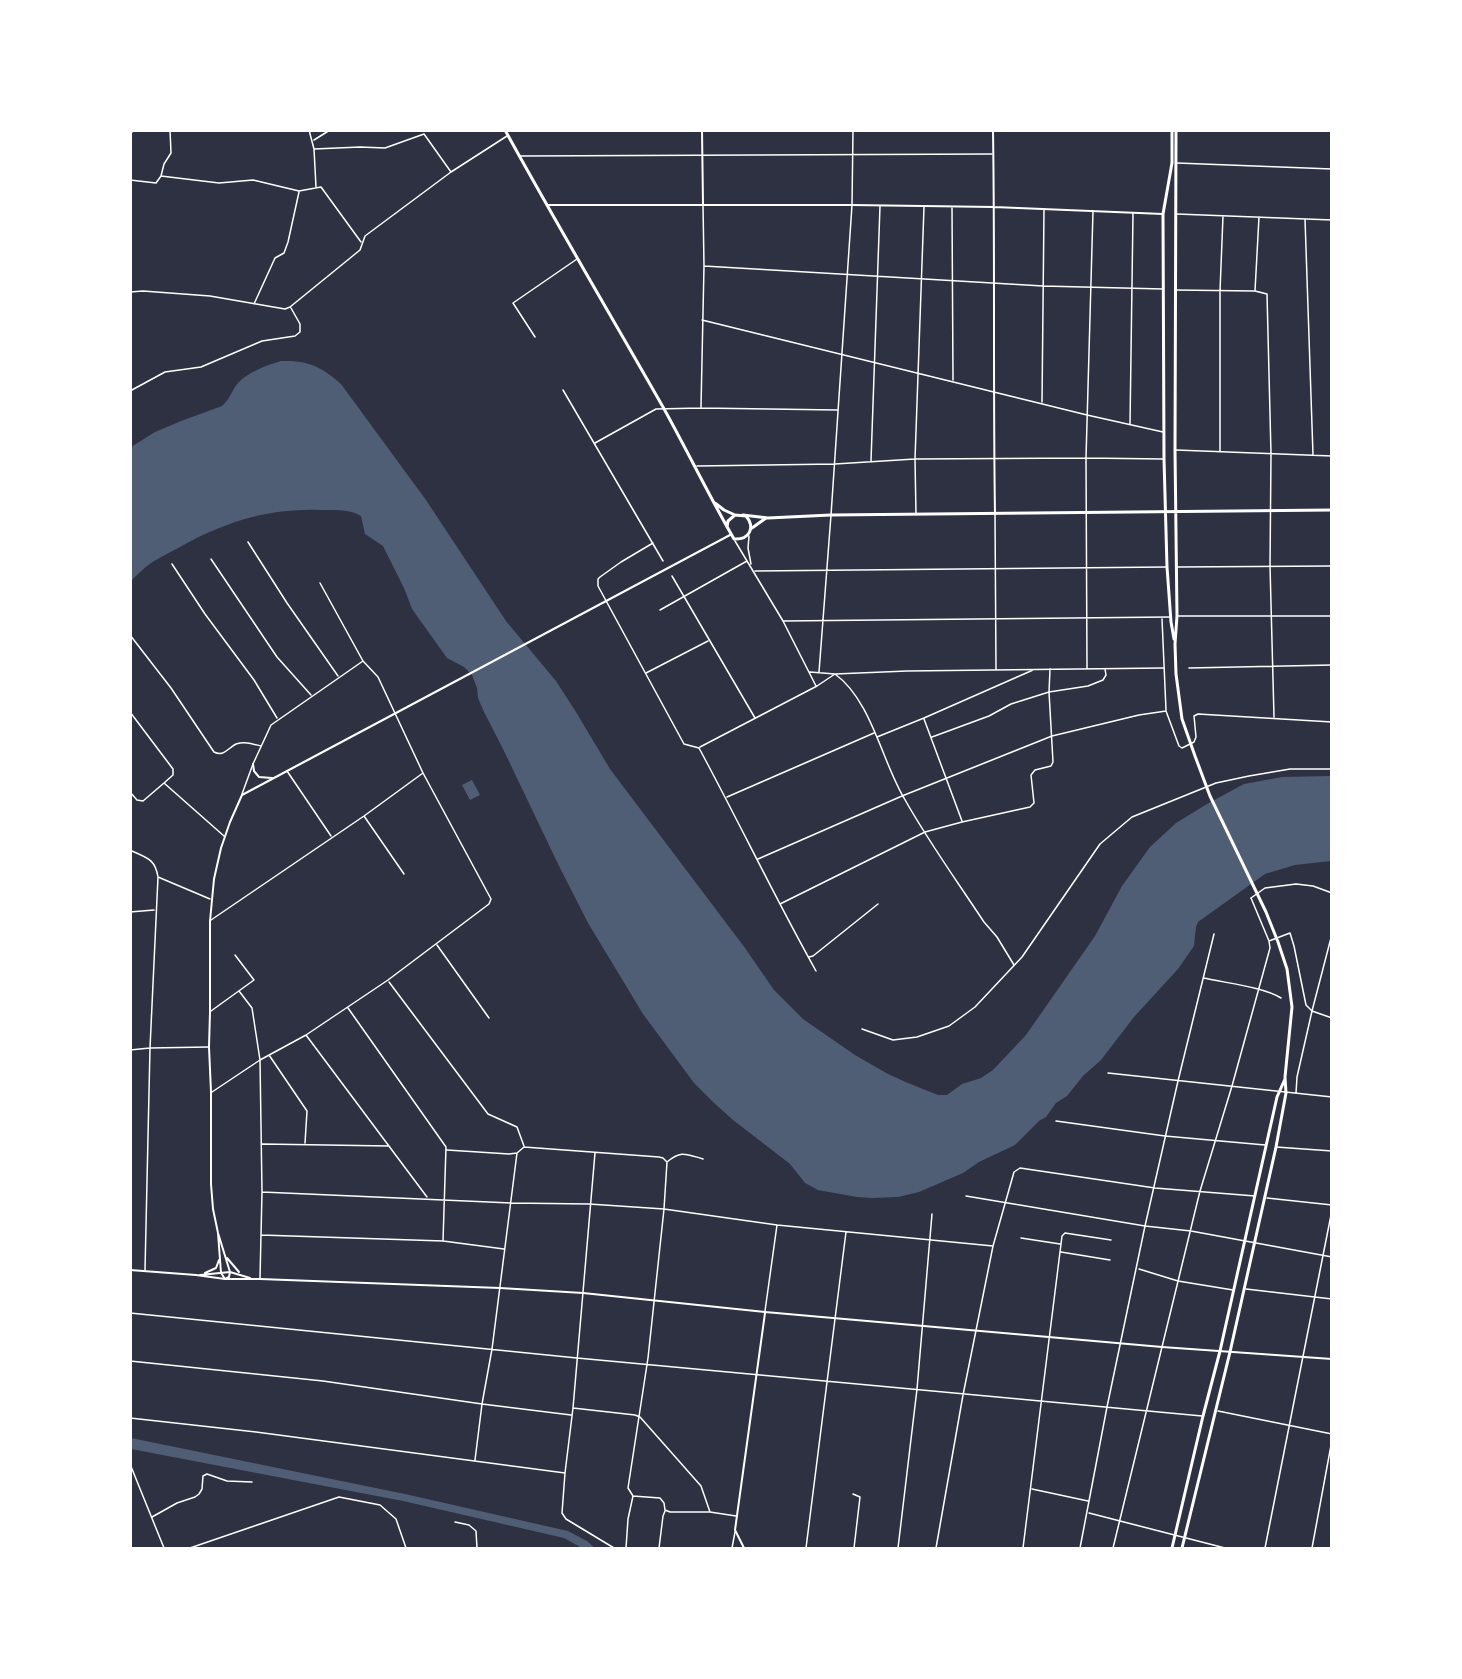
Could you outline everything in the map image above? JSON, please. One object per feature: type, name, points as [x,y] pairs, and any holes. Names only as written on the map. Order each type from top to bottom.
[{"type":"main road","points":[[505,130],[664,409],[734,539],[742,539],[757,524],[768,518]]},
{"type":"main road","points":[[702,130],[703,204]]},
{"type":"main road","points":[[993,130],[995,514]]},
{"type":"main road","points":[[1174,130],[1178,616],[1175,644],[1182,719],[1210,796],[1278,942],[1287,969],[1292,1007],[1285,1077],[1286,1093],[1265,1198],[1182,1548]]},
{"type":"main road","points":[[1174,130],[1172,163],[1163,214],[1164,512],[1170,617],[1175,644]]},
{"type":"main road","points":[[1165,202],[1175,202]]},
{"type":"main road","points":[[548,205],[994,207],[1163,214]]},
{"type":"main road","points":[[714,502],[735,515],[768,518],[831,515],[1332,510]]},
{"type":"main road","points":[[727,527],[728,521],[735,515]]},
{"type":"main road","points":[[743,515],[750,522],[751,529]]},
{"type":"main road","points":[[225,1280],[229,1277],[230,1272],[218,1233],[211,1184],[211,1092],[208,1047],[210,921],[214,879],[225,837],[242,795],[731,534]]},
{"type":"main road","points":[[253,764],[254,771],[259,777],[275,778]]},
{"type":"main road","points":[[1172,1548],[1221,1351],[1266,1145],[1285,1077]]},
{"type":"main road","points":[[218,1233],[221,1273],[225,1280]]},
{"type":"main road","points":[[196,1275],[216,1268],[220,1257]]},
{"type":"main road","points":[[226,1257],[241,1274]]},
{"type":"main road","points":[[130,1270],[196,1275],[225,1280],[260,1279],[583,1293],[1120,1344],[1332,1359]]},
{"type":"main road","points":[[196,1275],[230,1272],[253,1279]]},
{"type":"main road","points":[[744,1548],[735,1530],[765,1312]]},
{"type":"main road","points":[[1190,1474],[1199,1476]]},
{"type":"street","points":[[130,133],[135,130]]},
{"type":"street","points":[[130,180],[156,183],[171,153],[170,130]]},
{"type":"street","points":[[309,130],[313,140],[316,188]]},
{"type":"street","points":[[313,140],[330,130]]},
{"type":"street","points":[[819,672],[852,205],[852,130]]},
{"type":"street","points":[[314,149],[385,148],[424,135],[451,172]]},
{"type":"street","points":[[130,292],[210,296],[279,309],[290,307],[360,250],[364,236],[451,172],[507,135]]},
{"type":"street","points":[[519,156],[993,154]]},
{"type":"street","points":[[1176,163],[1332,169]]},
{"type":"street","points":[[161,176],[219,183],[254,180],[299,191],[323,188],[362,243]]},
{"type":"street","points":[[254,304],[275,258],[284,253],[299,191]]},
{"type":"street","points":[[701,408],[703,204]]},
{"type":"street","points":[[871,462],[880,206]]},
{"type":"street","points":[[916,515],[915,459],[924,207]]},
{"type":"street","points":[[952,207],[953,381]]},
{"type":"street","points":[[1041,403],[1044,209]]},
{"type":"street","points":[[1087,669],[1086,458],[1093,211]]},
{"type":"street","points":[[1130,425],[1133,212]]},
{"type":"street","points":[[1176,214],[1332,220]]},
{"type":"street","points":[[1220,452],[1220,291],[1223,216]]},
{"type":"street","points":[[1255,291],[1259,217]]},
{"type":"street","points":[[1305,219],[1313,455]]},
{"type":"street","points":[[535,338],[513,303],[577,258]]},
{"type":"street","points":[[704,266],[1043,286],[1164,289]]},
{"type":"street","points":[[1175,290],[1255,291],[1267,294],[1274,717]]},
{"type":"street","points":[[130,391],[165,372],[201,367],[262,341],[295,336],[301,329],[290,307]]},
{"type":"street","points":[[702,320],[1164,432]]},
{"type":"street","points":[[563,390],[663,561]]},
{"type":"street","points":[[595,443],[656,409],[838,410]]},
{"type":"street","points":[[1175,450],[1332,456]]},
{"type":"street","points":[[694,466],[835,464],[915,459],[1164,459]]},
{"type":"street","points":[[995,514],[996,670]]},
{"type":"street","points":[[749,534],[748,548],[754,572],[817,686]]},
{"type":"street","points":[[734,539],[752,567]]},
{"type":"street","points":[[248,542],[287,603],[339,676]]},
{"type":"street","points":[[653,543],[600,577],[598,586],[684,744],[699,748],[835,675]]},
{"type":"street","points":[[211,559],[277,657],[312,695]]},
{"type":"street","points":[[660,610],[748,561]]},
{"type":"street","points":[[172,564],[278,718]]},
{"type":"street","points":[[1176,567],[1332,566]]},
{"type":"street","points":[[754,572],[1167,567]]},
{"type":"street","points":[[672,576],[755,719]]},
{"type":"street","points":[[211,1092],[347,1008],[491,902],[423,773],[378,677],[363,661],[320,583]]},
{"type":"street","points":[[1178,616],[1332,616]]},
{"type":"street","points":[[783,621],[1170,617]]},
{"type":"street","points":[[1162,618],[1166,711],[1179,746],[1182,748],[1194,742],[1196,737],[1194,716],[1198,714],[1332,722]]},
{"type":"street","points":[[130,635],[171,688],[214,752],[222,754],[237,744],[248,742],[261,746]]},
{"type":"street","points":[[645,674],[709,640]]},
{"type":"street","points":[[242,795],[271,725],[363,661]]},
{"type":"street","points":[[1189,668],[1332,665]]},
{"type":"street","points":[[810,672],[835,675],[907,671],[1163,668]]},
{"type":"street","points":[[779,904],[925,832],[1030,807],[1034,803],[1031,775],[1035,770],[1051,766],[1053,762],[1050,669]]},
{"type":"street","points":[[932,737],[989,716],[1011,704],[1049,692],[1088,686],[1103,680],[1106,675],[1105,669]]},
{"type":"street","points":[[876,737],[1034,670]]},
{"type":"street","points":[[835,675],[842,679],[858,699],[902,796],[984,922],[997,936],[1014,965]]},
{"type":"street","points":[[758,859],[902,796],[1052,736],[1166,711]]},
{"type":"street","points":[[130,712],[173,769],[173,775],[143,801],[137,800],[130,792]]},
{"type":"street","points":[[924,718],[962,822]]},
{"type":"street","points":[[726,797],[874,732]]},
{"type":"street","points":[[699,748],[816,971]]},
{"type":"street","points":[[862,1029],[893,1040],[917,1037],[949,1026],[975,1007],[1022,957],[1100,844],[1132,817],[1216,783],[1290,769],[1332,769]]},
{"type":"street","points":[[287,771],[331,837]]},
{"type":"street","points":[[210,921],[423,773]]},
{"type":"street","points":[[164,783],[225,837]]},
{"type":"street","points":[[364,816],[404,874]]},
{"type":"street","points":[[130,850],[152,861],[158,878],[150,1048],[145,1271]]},
{"type":"street","points":[[158,878],[211,900]]},
{"type":"street","points":[[1113,1548],[1200,1191],[1270,948],[1251,898],[1265,888],[1296,884],[1313,886],[1332,893]]},
{"type":"street","points":[[808,957],[813,956],[878,904]]},
{"type":"street","points":[[130,912],[155,909]]},
{"type":"street","points":[[1269,941],[1290,933],[1306,1005],[1311,1011],[1332,1018]]},
{"type":"street","points":[[1080,1548],[1145,1226],[1214,934]]},
{"type":"street","points":[[1296,1094],[1297,1077],[1311,1011],[1332,934]]},
{"type":"street","points":[[436,944],[489,1018]]},
{"type":"street","points":[[210,1012],[254,981],[235,955]]},
{"type":"street","points":[[1203,978],[1275,994],[1281,998]]},
{"type":"street","points":[[388,980],[488,1114],[518,1127],[524,1147]]},
{"type":"street","points":[[239,991],[252,1008],[260,1060],[262,1192],[260,1279]]},
{"type":"street","points":[[347,1008],[446,1147],[443,1241]]},
{"type":"street","points":[[306,1035],[427,1198]]},
{"type":"street","points":[[130,1050],[208,1047]]},
{"type":"street","points":[[269,1055],[307,1111],[305,1144]]},
{"type":"street","points":[[1108,1073],[1332,1097]]},
{"type":"street","points":[[1056,1121],[1165,1136],[1266,1145]]},
{"type":"street","points":[[261,1144],[390,1146]]},
{"type":"street","points":[[474,1461],[492,1349],[517,1154],[524,1147],[659,1157],[667,1162]]},
{"type":"street","points":[[1275,1147],[1332,1151]]},
{"type":"street","points":[[447,1150],[517,1154]]},
{"type":"street","points":[[595,1153],[562,1513],[566,1519],[614,1548]]},
{"type":"street","points":[[667,1162],[683,1153],[703,1159]]},
{"type":"street","points":[[626,1548],[628,1519],[633,1496],[628,1488],[647,1365],[667,1162]]},
{"type":"street","points":[[936,1548],[963,1395],[993,1246],[1016,1169],[1155,1188],[1255,1196]]},
{"type":"street","points":[[262,1192],[511,1203],[590,1204],[664,1209],[777,1225],[993,1246]]},
{"type":"street","points":[[966,1196],[1145,1226],[1191,1231],[1332,1257]]},
{"type":"street","points":[[1265,1198],[1332,1205]]},
{"type":"street","points":[[1265,1548],[1332,1210]]},
{"type":"street","points":[[898,1548],[917,1389],[932,1214]]},
{"type":"street","points":[[765,1312],[777,1225]]},
{"type":"street","points":[[806,1548],[846,1232]]},
{"type":"street","points":[[1023,1548],[1062,1236],[1065,1233],[1112,1240]]},
{"type":"street","points":[[261,1235],[443,1241],[505,1249]]},
{"type":"street","points":[[1021,1238],[1061,1244]]},
{"type":"street","points":[[1060,1252],[1110,1260]]},
{"type":"street","points":[[1137,1269],[1178,1281],[1234,1290]]},
{"type":"street","points":[[1245,1288],[1332,1299]]},
{"type":"street","points":[[130,1313],[647,1365],[1203,1416]]},
{"type":"street","points":[[130,1361],[323,1381],[572,1415]]},
{"type":"street","points":[[573,1408],[640,1417],[701,1486],[710,1512]]},
{"type":"street","points":[[1215,1411],[1332,1434]]},
{"type":"street","points":[[130,1418],[565,1473]]},
{"type":"street","points":[[1312,1548],[1332,1440]]},
{"type":"street","points":[[130,1464],[164,1548]]},
{"type":"street","points":[[152,1517],[199,1494],[202,1489],[203,1476],[207,1474],[227,1481],[252,1482]]},
{"type":"street","points":[[1030,1488],[1089,1502]]},
{"type":"street","points":[[853,1494],[860,1497],[854,1548]]},
{"type":"street","points":[[633,1496],[660,1498],[664,1503],[659,1548]]},
{"type":"street","points":[[190,1548],[339,1497],[380,1505],[396,1519],[406,1548]]},
{"type":"street","points":[[665,1510],[737,1516]]},
{"type":"street","points":[[1088,1513],[1225,1548]]},
{"type":"street","points":[[455,1522],[469,1525],[476,1531],[477,1548]]},
{"type":"street","points":[[732,1548],[735,1530]]},
{"type":"water","points":[[281,361],[313,365],[341,384],[426,500],[506,621],[556,681],[610,769],[774,990],[803,1019],[855,1055],[888,1074],[938,1095],[947,1095],[962,1084],[981,1078],[993,1070],[1026,1035],[1095,936],[1122,886],[1150,847],[1176,823],[1244,784],[1282,777],[1331,776],[1331,861],[1295,865],[1265,874],[1198,922],[1194,946],[1178,969],[1134,1017],[1101,1060],[1083,1076],[1067,1096],[1056,1103],[1046,1117],[1015,1145],[979,1162],[963,1173],[919,1192],[898,1197],[857,1197],[818,1190],[805,1183],[790,1164],[733,1120],[694,1083],[643,1014],[588,923],[559,866],[483,710],[472,675],[464,667],[447,658],[412,609],[383,546],[365,534],[361,516],[342,510],[302,510],[248,518],[197,538],[148,565],[131,581],[131,447],[155,432],[222,406],[247,375]]},
{"type":"water","points":[[472,780],[480,795],[470,800],[462,785]]},
{"type":"water","points":[[131,1438],[405,1494],[568,1531],[595,1548],[582,1548],[564,1538],[403,1501],[131,1449]]}]
